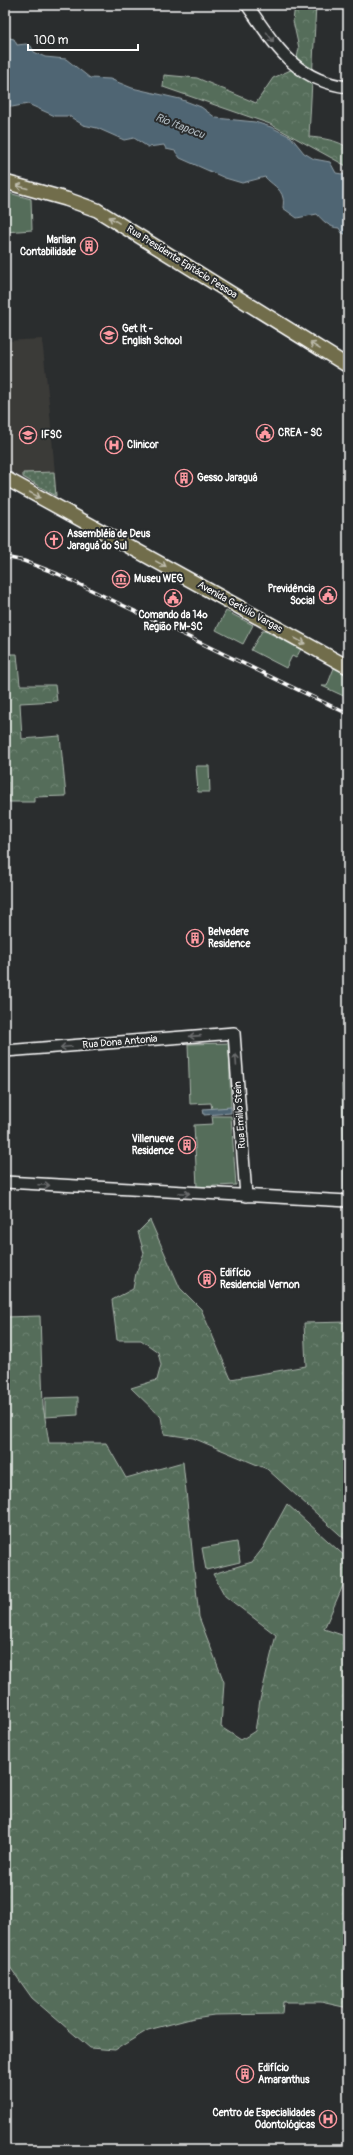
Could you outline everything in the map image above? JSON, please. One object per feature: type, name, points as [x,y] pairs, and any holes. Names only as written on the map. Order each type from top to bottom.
[{"type":"highway","name":"Rua Presidente Epitácio Pessoa","points":[[5,182],[97,210],[348,366]]},
{"type":"highway","name":"Avenida Getúlio Vargas","points":[[5,478],[348,667]]},
{"type":"main road","points":[[247,5],[289,61],[318,80],[348,88]]},
{"type":"main road","name":"Rua Dona Antonia","points":[[5,1051],[234,1033]]},
{"type":"main road","name":"Rua Emilio Stein","points":[[234,1033],[246,1196]]},
{"type":"main road","points":[[5,1182],[348,1201]]},
{"type":"shaded area","name":"IFSC","points":[[42,339],[57,498],[5,468],[5,341]]},
{"type":"shaded area","points":[[178,619],[197,629],[193,637],[174,627]]},
{"type":"green space","points":[[295,5],[316,5],[309,137],[334,141],[348,148],[348,167],[270,124],[163,87],[164,75],[197,78],[256,103],[273,78],[295,68],[299,48],[293,21]]},
{"type":"green space","points":[[5,192],[31,199],[32,230],[5,232]]},
{"type":"green space","points":[[54,472],[56,496],[23,477],[23,473]]},
{"type":"green space","points":[[226,611],[253,625],[243,644],[216,630]]},
{"type":"green space","points":[[262,631],[265,631],[301,649],[296,658],[292,656],[286,668],[251,650]]},
{"type":"green space","points":[[5,654],[17,654],[20,685],[55,685],[57,701],[20,703],[22,739],[60,736],[66,796],[34,797],[34,802],[9,802],[8,782],[5,782]]},
{"type":"green space","points":[[334,668],[348,675],[348,698],[322,686],[327,686]]},
{"type":"green space","points":[[196,766],[209,766],[210,792],[198,792]]},
{"type":"green space","points":[[229,1043],[231,1110],[212,1110],[211,1103],[190,1104],[188,1044]]},
{"type":"green space","points":[[342,1084],[348,1084],[348,1192],[344,1192]]},
{"type":"green space","points":[[212,1116],[231,1116],[236,1185],[197,1187],[194,1125],[213,1124]]},
{"type":"green space","points":[[150,1220],[180,1288],[201,1309],[231,1379],[306,1366],[304,1323],[348,1322],[348,1542],[267,1469],[193,1438],[164,1434],[161,1417],[131,1388],[157,1380],[161,1365],[158,1352],[141,1340],[117,1340],[112,1300],[133,1289],[136,1273],[144,1253],[138,1232]]},
{"type":"green space","points":[[40,1316],[43,1406],[49,1443],[106,1443],[126,1478],[183,1462],[199,1617],[224,1682],[221,1727],[241,1740],[255,1731],[260,1700],[276,1635],[225,1596],[213,1574],[252,1562],[263,1548],[287,1504],[348,1559],[348,1574],[324,1629],[348,1637],[348,2008],[321,2002],[283,2002],[282,2014],[214,2015],[194,2018],[148,2030],[115,2050],[90,2048],[32,1998],[5,1960],[5,1317]]},
{"type":"green space","points":[[78,1397],[78,1415],[45,1417],[45,1398]]},
{"type":"green space","points":[[237,1542],[240,1562],[206,1570],[202,1548]]},
{"type":"water","name":"Rio Itapocu","points":[[5,37],[14,39],[17,45],[26,44],[31,46],[34,52],[45,57],[66,59],[90,78],[110,79],[132,88],[180,99],[201,107],[216,118],[255,122],[271,127],[291,137],[304,153],[314,159],[330,162],[336,173],[348,175],[348,235],[342,233],[339,228],[332,227],[326,223],[317,214],[297,218],[283,208],[283,199],[280,191],[265,177],[242,183],[225,178],[180,158],[175,151],[166,149],[164,145],[148,147],[134,138],[124,140],[97,128],[83,125],[69,116],[55,116],[28,104],[12,107],[5,103]]},
{"type":"water","points":[[231,1107],[231,1113],[204,1115],[203,1109]]},
{"type":"railway","points":[[5,557],[24,561],[58,574],[348,714]]},
{"type":"place","name":"Marlian Contabilidade","points":[[89,246]]},
{"type":"place","name":"Get It - English School","points":[[109,335]]},
{"type":"place","name":"CREA - SC","points":[[265,433]]},
{"type":"place","name":"IFSC","points":[[28,435]]},
{"type":"place","name":"Clinicor","points":[[114,445]]},
{"type":"place","name":"Gesso Jaraguá","points":[[184,478]]},
{"type":"place","name":"Assembléia de Deus Jaraguá do Sul","points":[[54,540]]},
{"type":"place","name":"Museu WEG","points":[[121,579]]},
{"type":"place","name":"Previdência Social","points":[[328,595]]},
{"type":"place","name":"Comando da 14º Região PM-SC","points":[[173,598]]},
{"type":"place","name":"Belvedere Residence","points":[[195,938]]},
{"type":"place","name":"Villenueve Residence","points":[[187,1145]]},
{"type":"place","name":"Edifício Residencial Vernon","points":[[207,1279]]},
{"type":"place","name":"Edifício Amaranthus","points":[[245,2074]]},
{"type":"place","name":"Centro de Especialidades Odontológicas","points":[[328,2119]]}]
